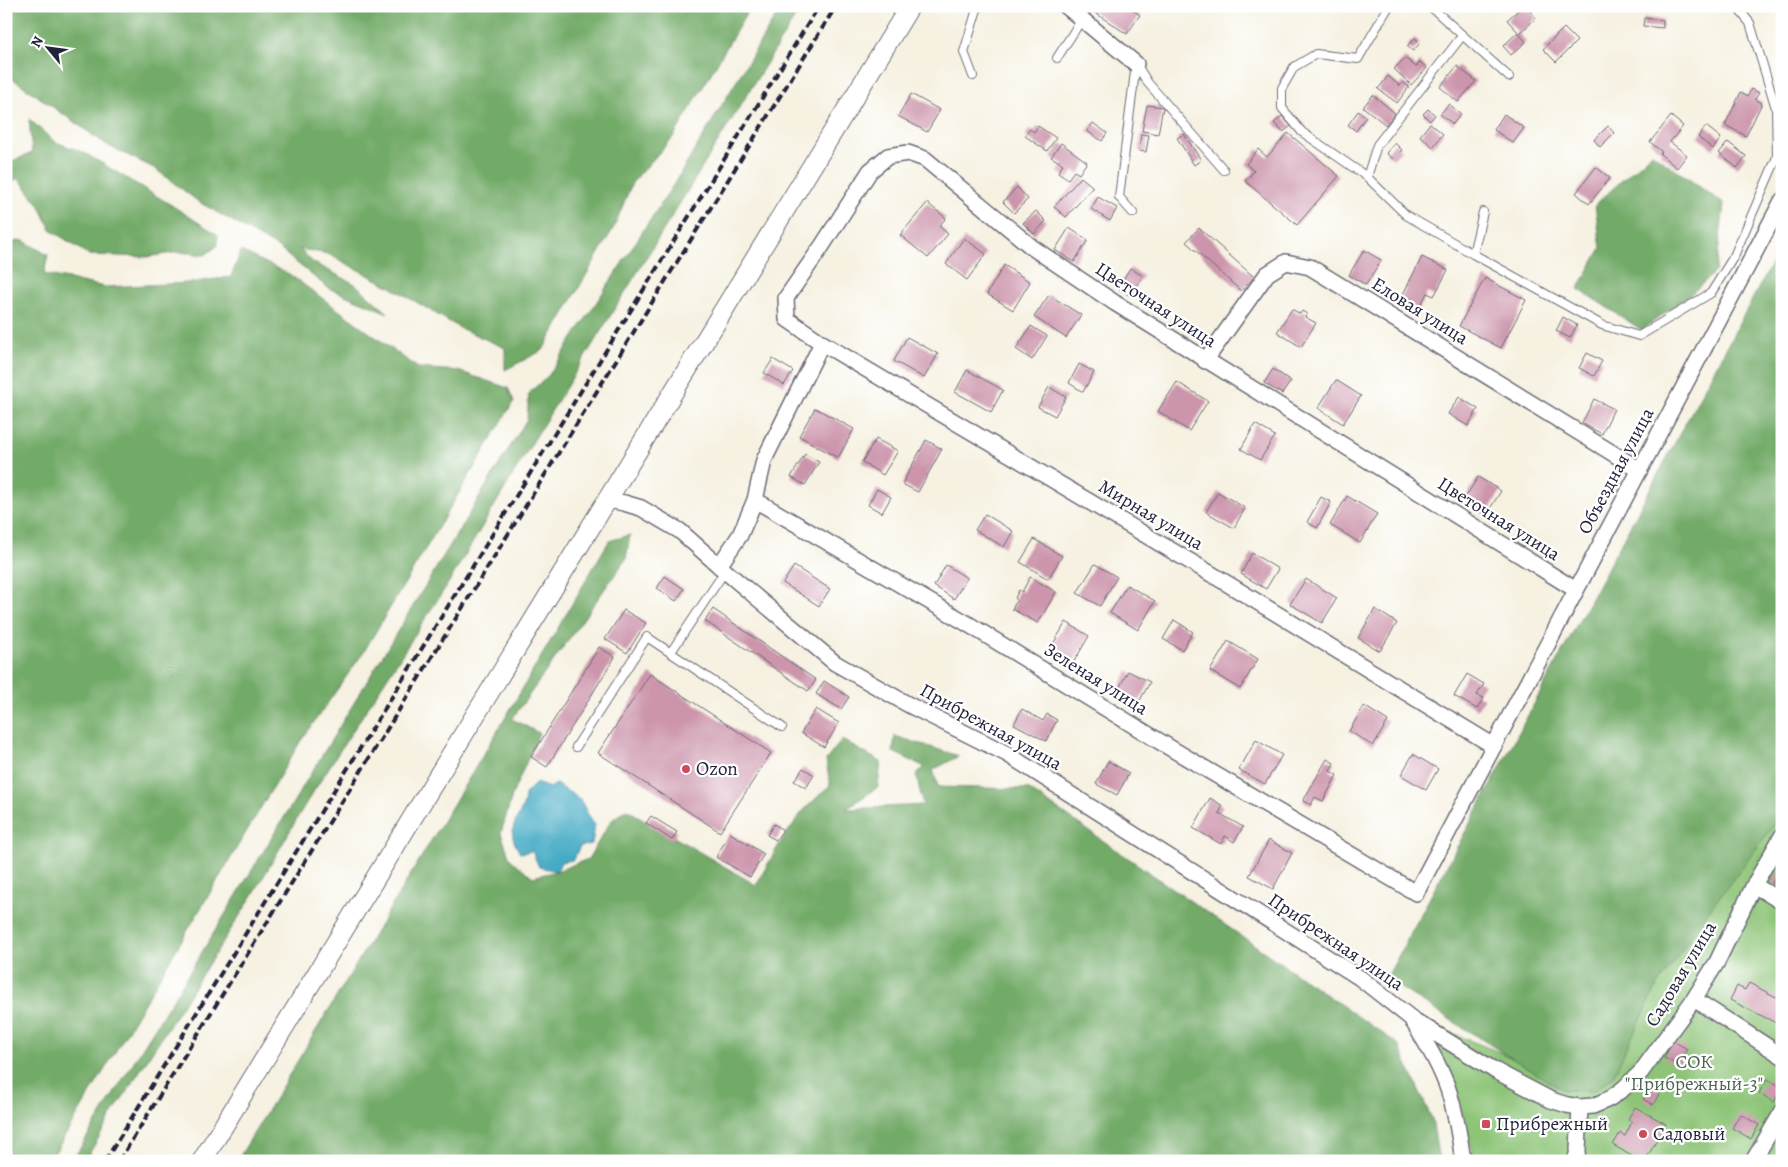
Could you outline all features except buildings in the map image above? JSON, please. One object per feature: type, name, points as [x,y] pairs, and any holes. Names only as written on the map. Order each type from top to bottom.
[{"type":"street","points":[[202,1161],[827,138],[910,6]]},
{"type":"street","points":[[1066,6],[1136,64]]},
{"type":"street","name":"Цветочная улица","points":[[787,319],[786,298],[870,171],[888,156],[908,153],[925,159],[1034,248],[1115,303],[1205,361],[1576,590]]},
{"type":"street","name":"Объездная улица","points":[[1416,893],[1782,201]]},
{"type":"street","name":"Еловая улица","points":[[1205,361],[1268,274],[1286,262],[1310,267],[1640,470]]},
{"type":"street","name":"Мирная улица","points":[[787,319],[822,343],[1226,583],[1494,746]]},
{"type":"street","points":[[722,569],[740,535],[755,500],[764,460],[822,343]]},
{"type":"street","name":"Прибрежная улица","points":[[607,500],[624,502],[641,508],[680,531],[722,569],[835,663],[908,705],[1007,754],[1360,978],[1412,1019],[1494,1070],[1551,1100],[1580,1107]]},
{"type":"street","name":"Зеленая улица","points":[[755,500],[968,624],[1172,749],[1416,893]]},
{"type":"street","name":"Садовая улица","points":[[1580,1107],[1593,1106],[1609,1098],[1624,1088],[1641,1072],[1694,999],[1717,962],[1754,885],[1782,836]]},
{"type":"street","points":[[1754,885],[1782,902]]},
{"type":"street","points":[[1694,999],[1782,1056]]},
{"type":"street","points":[[1412,1019],[1434,1057],[1449,1091],[1456,1118],[1462,1161]]},
{"type":"street","points":[[1575,1161],[1578,1151],[1580,1107]]},
{"type":"street","points":[[1753,1161],[1782,1112]]},
{"type":"lane","points":[[973,76],[964,52],[978,6]]},
{"type":"lane","points":[[1389,6],[1358,58],[1316,54],[1294,67],[1282,88],[1282,108],[1302,132],[1367,177],[1406,214],[1473,254],[1602,325],[1639,336],[1711,293],[1734,256],[1777,157],[1776,108],[1750,23],[1736,6]]},
{"type":"lane","points":[[1430,6],[1509,77]]},
{"type":"lane","points":[[1057,58],[1082,19]]},
{"type":"lane","points":[[1367,177],[1377,145],[1462,36]]},
{"type":"lane","points":[[1136,64],[1148,83],[1224,170]]},
{"type":"lane","points":[[1133,213],[1119,197],[1136,64]]},
{"type":"lane","points":[[1473,254],[1483,212]]},
{"type":"lane","points":[[671,652],[722,569]]},
{"type":"lane","points":[[576,747],[647,637],[782,727]]},
{"type":"green space","points":[[6,6],[751,6],[674,136],[632,183],[614,227],[543,350],[505,370],[505,348],[460,328],[389,286],[328,254],[300,249],[314,263],[355,284],[388,313],[328,288],[277,247],[199,202],[154,168],[107,145],[6,74]]},
{"type":"green space","points":[[782,6],[802,6],[541,428],[449,582],[306,803],[253,895],[118,1105],[85,1161],[72,1161],[196,962],[527,419],[529,393],[549,375],[679,176]]},
{"type":"green space","points":[[29,119],[55,142],[83,152],[218,235],[217,246],[205,255],[179,252],[147,257],[89,255],[51,230],[39,204],[18,178],[6,186],[6,146],[10,162],[32,153]]},
{"type":"green space","points":[[1652,153],[1724,204],[1716,271],[1690,295],[1642,330],[1578,289],[1601,248],[1595,205]]},
{"type":"green space","points":[[22,240],[48,255],[44,274],[105,287],[188,283],[231,277],[241,251],[289,274],[418,368],[458,371],[508,388],[514,401],[363,653],[300,742],[50,1161],[6,1161],[6,244]]},
{"type":"green space","points":[[1782,244],[1782,815],[1711,908],[1657,986],[1612,1078],[1593,1091],[1562,1090],[1386,979]]},
{"type":"green space","points":[[630,535],[626,559],[512,719],[539,733],[513,793],[501,833],[510,859],[533,877],[557,871],[588,859],[611,821],[626,809],[756,885],[780,843],[802,812],[830,785],[826,760],[842,740],[881,762],[878,787],[846,809],[923,805],[916,774],[925,767],[893,752],[895,736],[959,756],[933,770],[938,787],[1028,789],[1398,1044],[1432,1119],[1439,1161],[237,1161],[497,732],[609,541]]},
{"type":"green space","name":"СОК \"Прибрежный-3\"","points":[[1782,782],[1782,1161],[1474,1161],[1460,1103],[1420,1020],[1582,1086]]},
{"type":"water","points":[[536,783],[550,788],[556,784],[580,799],[595,825],[592,844],[580,846],[573,860],[561,862],[557,871],[539,867],[532,851],[520,853],[513,835],[513,828],[522,810],[525,794]]},
{"type":"railway","points":[[105,1161],[819,6]]},
{"type":"railway","points":[[119,1161],[836,6]]},
{"type":"place","name":"Ozon","points":[[686,769]]},
{"type":"place","name":"Прибрежный","points":[[1486,1124]]},
{"type":"place","name":"Садовый","points":[[1643,1134]]}]
